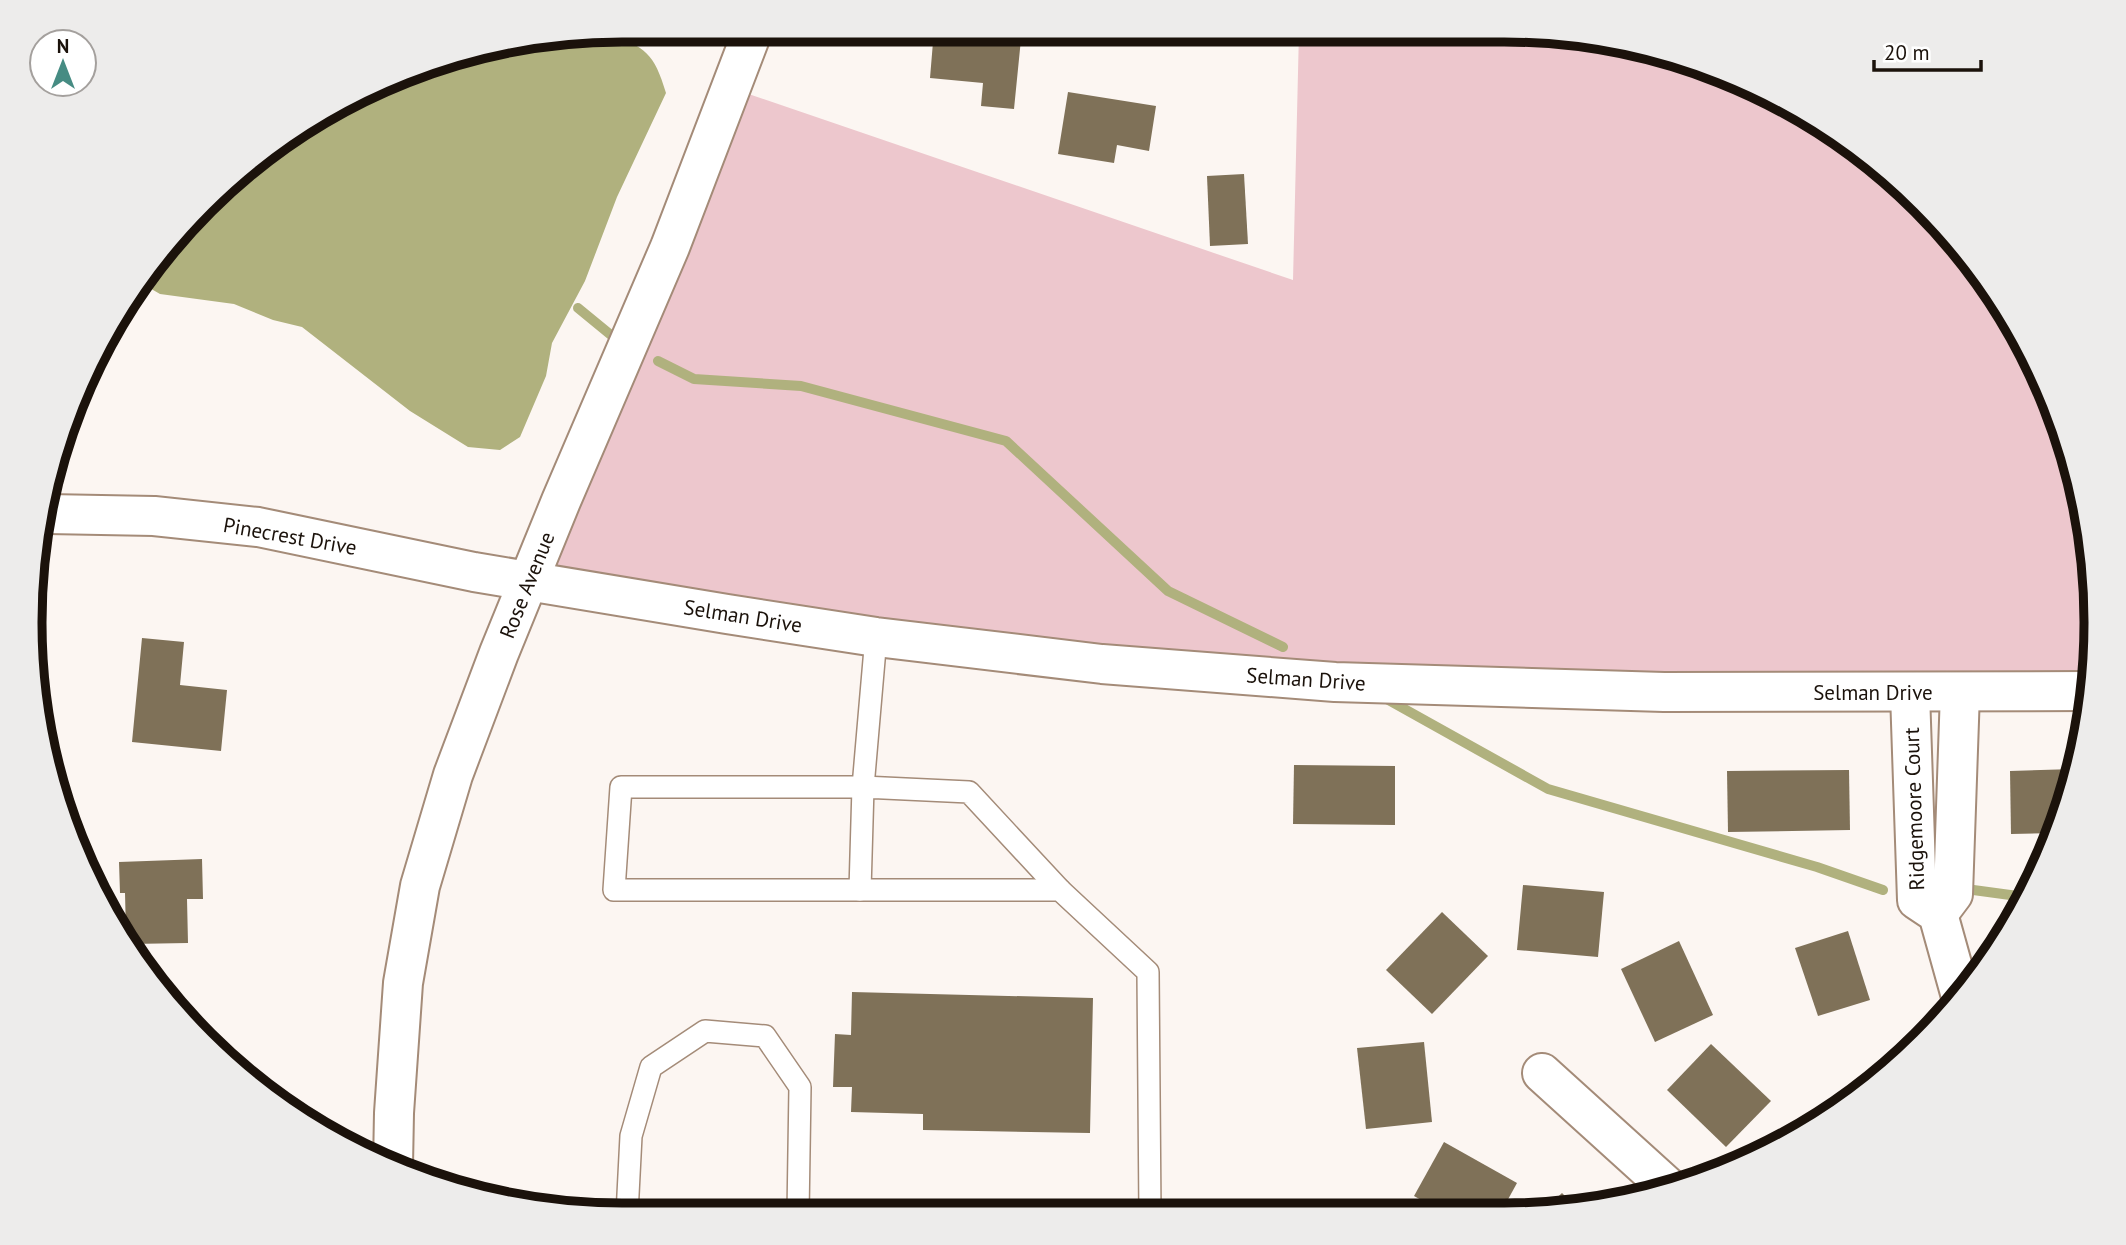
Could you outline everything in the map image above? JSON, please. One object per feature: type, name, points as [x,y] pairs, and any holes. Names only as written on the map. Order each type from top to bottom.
[{"type":"street","name":"Rose Avenue","points":[[394,1156],[394,1113],[403,983],[420,887],[453,775],[561,501],[670,247],[748,42]]},
{"type":"street","name":"Pinecrest Drive","points":[[52,514],[154,516],[258,527],[530,581]]},
{"type":"street","name":"Selman Drive","points":[[530,581],[876,637],[1102,664],[1335,682],[1664,692],[2080,691]]},
{"type":"street","name":"Ridgemoore Court","points":[[1938,914],[1953,894],[1960,692]]},
{"type":"street","name":"Ridgemoore Court","points":[[1910,693],[1917,900],[1938,914],[1957,984]]},
{"type":"street","points":[[1542,1073],[1661,1181]]},
{"type":"lane","points":[[860,890],[863,787],[876,637]]},
{"type":"lane","points":[[1060,890],[614,890],[621,787],[863,787],[969,792],[1060,890],[1148,972],[1150,1203]]},
{"type":"lane","points":[[627,1203],[631,1136],[651,1067],[705,1031],[765,1036],[800,1087],[798,1203]]},
{"type":"shaded area","points":[[629,42],[647,54],[657,69],[666,93],[617,197],[585,281],[552,343],[546,376],[520,437],[500,450],[468,447],[410,411],[302,327],[273,320],[234,304],[160,294],[149,288],[162,269],[212,212],[240,186],[269,162],[332,120],[400,86],[472,62],[509,53],[585,43]]},
{"type":"shaded area","points":[[1299,42],[1504,42],[1579,47],[1654,62],[1726,86],[1760,102],[1794,120],[1857,162],[1914,212],[1964,269],[2006,332],[2040,400],[2064,472],[2073,509],[2083,585],[2083,660],[2080,691],[1335,682],[530,581],[731,88],[1293,280]]},
{"type":"building","points":[[933,42],[1021,42],[1014,109],[981,106],[983,83],[930,78]]},
{"type":"building","points":[[1068,92],[1156,106],[1149,151],[1117,145],[1114,163],[1058,154]]},
{"type":"building","points":[[1244,174],[1248,244],[1210,246],[1207,176]]},
{"type":"building","points":[[142,638],[184,642],[180,685],[227,690],[221,751],[132,742]]},
{"type":"building","points":[[1294,765],[1395,766],[1395,825],[1293,824]]},
{"type":"building","points":[[2065,769],[2044,833],[2011,834],[2010,771]]},
{"type":"building","points":[[1849,770],[1850,830],[1728,832],[1727,771]]},
{"type":"building","points":[[202,859],[203,899],[187,899],[188,943],[139,944],[126,922],[125,893],[120,893],[119,862]]},
{"type":"building","points":[[1523,885],[1604,892],[1598,957],[1517,950]]},
{"type":"building","points":[[1442,912],[1488,956],[1432,1014],[1386,970]]},
{"type":"building","points":[[1848,931],[1870,1000],[1818,1016],[1795,948]]},
{"type":"building","points":[[1679,941],[1713,1015],[1655,1042],[1621,969]]},
{"type":"building","points":[[852,992],[1093,998],[1090,1133],[923,1130],[923,1114],[851,1112],[852,1087],[833,1087],[835,1034],[851,1035]]},
{"type":"building","points":[[1424,1042],[1432,1122],[1366,1129],[1357,1048]]},
{"type":"building","points":[[1711,1044],[1771,1101],[1726,1147],[1667,1090]]},
{"type":"building","points":[[1444,1142],[1517,1183],[1506,1203],[1426,1203],[1414,1196]]},
{"type":"building","points":[[1562,1193],[1568,1199],[1554,1201]]},
{"type":"waterway","points":[[578,308],[617,340]]},
{"type":"waterway","points":[[658,361],[694,379],[801,386],[1006,441],[1168,591],[1283,647]]},
{"type":"waterway","points":[[1383,697],[1548,789],[1817,867],[1883,890]]},
{"type":"waterway","points":[[1966,889],[2015,896]]}]
